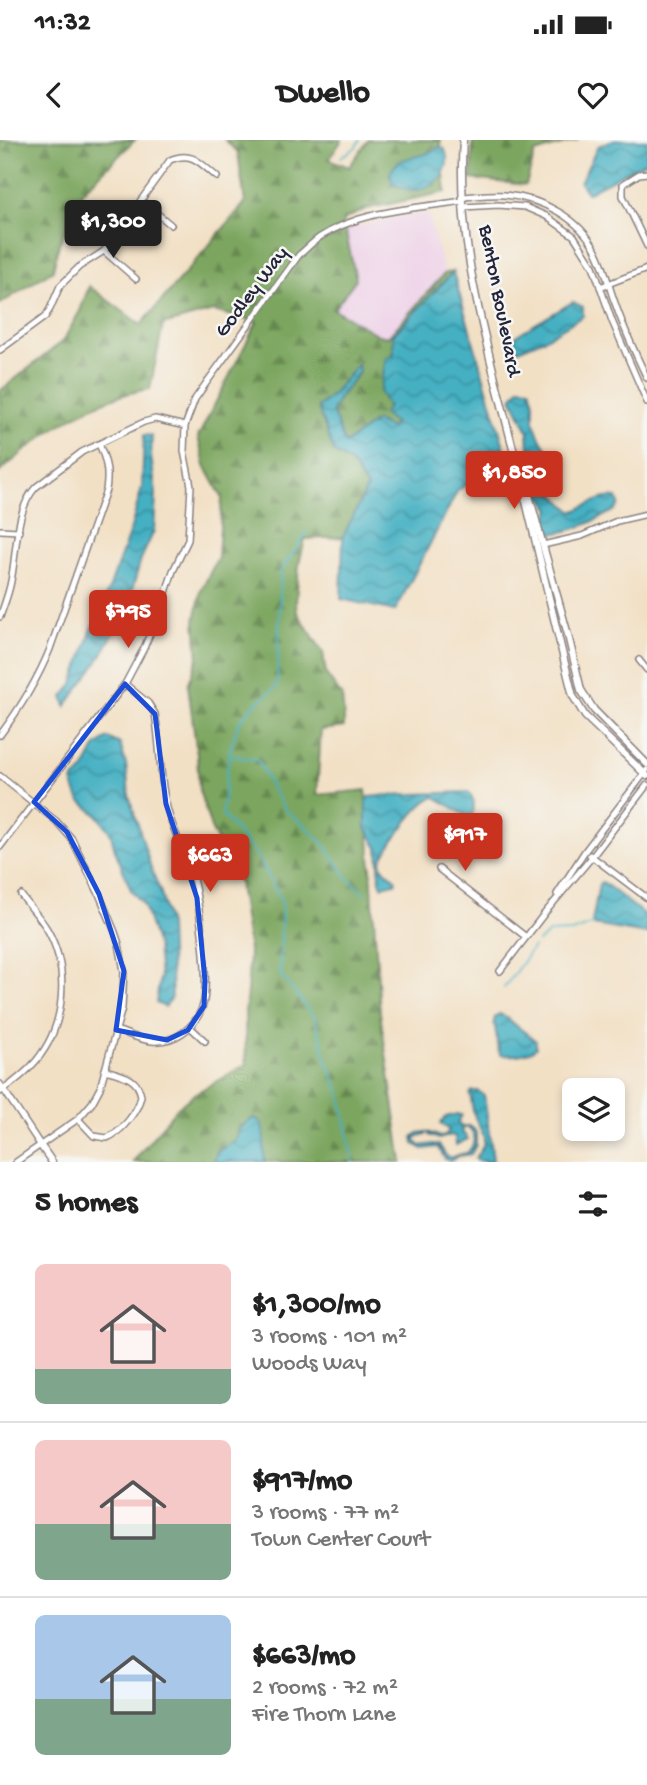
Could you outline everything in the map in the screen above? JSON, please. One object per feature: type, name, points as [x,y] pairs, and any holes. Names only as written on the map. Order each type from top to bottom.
[{"type":"street","name":"Benton Boulevard","points":[[463,140],[462,202],[477,303],[573,696],[585,716],[646,774]]},
{"type":"street","points":[[0,350],[44,317],[60,286],[79,267],[104,251],[170,160],[178,156],[188,156],[217,177]]},
{"type":"street","points":[[647,173],[639,174],[623,184],[623,197],[647,246]]},
{"type":"street","points":[[462,202],[491,195],[530,199],[556,210],[577,226],[598,254],[629,340],[647,378]]},
{"type":"street","points":[[141,200],[172,225]]},
{"type":"street","points":[[462,202],[511,205],[535,211],[565,229],[579,243],[593,266],[612,321],[647,402]]},
{"type":"street","name":"Godley Way","points":[[185,426],[195,399],[299,255],[317,239],[333,229],[366,216],[462,202]]},
{"type":"street","points":[[550,219],[556,210]]},
{"type":"street","points":[[104,251],[136,279]]},
{"type":"street","points":[[600,287],[647,269]]},
{"type":"street","points":[[0,617],[10,585],[23,511],[36,487],[75,456],[144,422],[155,419],[185,426],[184,451],[191,486],[188,540],[173,571],[146,644],[125,684],[0,847]]},
{"type":"street","points":[[0,735],[29,694],[41,671],[106,490],[109,475],[99,444]]},
{"type":"street","name":"Benton Boulevard","points":[[518,466],[526,484],[581,690],[594,710],[647,764]]},
{"type":"street","points":[[543,545],[582,536],[617,521],[647,514]]},
{"type":"street","points":[[0,530],[19,531]]},
{"type":"street","points":[[639,660],[647,670]]},
{"type":"street","points":[[116,1030],[152,1041],[167,1040],[190,1027],[204,1006],[203,944],[197,898],[163,791],[155,713],[148,702],[125,684]]},
{"type":"street","points":[[544,914],[585,851],[646,774]]},
{"type":"street","points":[[0,776],[56,821],[72,839],[120,944],[124,971],[122,1008],[98,1094],[78,1119],[16,1162]]},
{"type":"street","points":[[500,971],[647,785]]},
{"type":"street","points":[[585,851],[647,898]]},
{"type":"street","points":[[439,869],[526,937]]},
{"type":"street","points":[[21,895],[47,930],[55,947],[61,972],[61,1006],[56,1027],[37,1060],[22,1076],[1,1089],[52,1162]]},
{"type":"street","points":[[190,1027],[205,1041]]},
{"type":"street","points":[[78,1119],[94,1136],[107,1138],[119,1131],[136,1108],[141,1096],[136,1083],[124,1075],[105,1070]]},
{"type":"highlighted area","points":[[125,684],[155,714],[166,804],[197,898],[205,981],[204,1006],[188,1030],[167,1040],[116,1030],[124,971],[99,894],[67,832],[34,802]]},
{"type":"shaded area","points":[[428,214],[445,273],[387,338],[334,309],[356,279],[345,230],[397,217]]},
{"type":"green space","points":[[0,140],[135,140],[82,192],[59,244],[53,270],[0,304]]},
{"type":"green space","points":[[225,140],[342,140],[329,159],[349,167],[368,140],[440,140],[446,192],[366,209],[343,220],[356,279],[334,309],[378,335],[388,337],[445,273],[453,272],[394,335],[388,407],[395,423],[390,428],[375,421],[345,445],[332,411],[359,373],[358,365],[318,407],[334,452],[352,464],[367,488],[343,537],[305,539],[299,564],[296,603],[297,612],[323,652],[326,674],[342,696],[344,727],[321,730],[317,795],[366,790],[380,1013],[402,1162],[265,1162],[264,1130],[236,1140],[217,1152],[214,1162],[133,1162],[175,1110],[194,1094],[246,1065],[245,1012],[249,950],[239,884],[211,828],[199,790],[188,685],[198,658],[195,620],[201,591],[218,557],[222,497],[205,466],[198,437],[257,322],[213,311],[163,325],[150,389],[107,400],[69,419],[0,472],[0,391],[63,341],[80,311],[89,286],[141,325],[245,203],[238,153]]},
{"type":"green space","points":[[473,140],[578,140],[535,153],[526,185],[471,179]]},
{"type":"water","points":[[615,140],[647,140],[647,161],[587,193],[580,183],[598,146]]},
{"type":"water","points":[[438,147],[444,148],[447,163],[436,182],[414,190],[393,184],[390,174],[399,162],[431,152]]},
{"type":"water","points":[[453,272],[505,450],[472,482],[458,490],[395,611],[341,599],[343,537],[367,488],[352,464],[334,452],[318,407],[333,394],[358,364],[359,372],[332,411],[345,444],[376,421],[390,428],[395,423],[383,414],[388,407],[380,392],[386,358],[394,354],[393,335]]},
{"type":"water","points":[[573,302],[583,307],[583,316],[544,339],[518,350],[513,346],[513,339],[520,333]]},
{"type":"water","points":[[520,387],[530,388],[534,402],[534,421],[548,451],[548,473],[553,493],[573,512],[611,497],[617,498],[619,502],[615,510],[583,526],[548,534],[547,519],[551,509],[541,497],[529,449],[528,431],[512,398]]},
{"type":"water","points":[[144,435],[152,436],[151,456],[156,494],[154,531],[141,559],[126,611],[98,661],[66,706],[63,697],[73,684],[131,528],[142,487]]},
{"type":"water","points":[[108,738],[120,744],[126,764],[129,795],[169,926],[172,997],[165,1007],[156,1003],[160,977],[157,947],[144,905],[131,890],[110,831],[98,816],[79,800],[72,781],[83,771],[96,746]]},
{"type":"water","points":[[468,792],[474,805],[470,818],[435,797],[413,814],[381,860],[382,867],[396,880],[395,883],[382,886],[378,848],[366,828],[366,803],[369,797]]},
{"type":"water","points":[[603,882],[647,917],[647,934],[594,925],[592,922],[599,884]]},
{"type":"water","points":[[499,1014],[536,1041],[536,1048],[520,1054],[501,1055],[494,1021]]},
{"type":"water","points":[[473,1091],[484,1095],[493,1160],[489,1162],[475,1158],[481,1151],[484,1139],[473,1111],[470,1093]]},
{"type":"water","points":[[462,1115],[458,1123],[460,1126],[471,1126],[476,1132],[476,1145],[471,1154],[450,1161],[445,1159],[438,1147],[423,1149],[414,1144],[413,1137],[426,1132],[416,1137],[415,1140],[420,1146],[439,1145],[449,1157],[467,1153],[474,1140],[468,1127],[461,1131],[468,1139],[456,1145],[452,1135],[439,1139],[428,1132],[445,1136],[449,1130],[440,1124],[446,1117]]},
{"type":"water","points":[[254,1118],[261,1122],[263,1127],[265,1162],[214,1162],[217,1152],[236,1140],[242,1127]]},
{"type":"waterway","points":[[341,157],[355,148],[360,140]]},
{"type":"waterway","points":[[229,753],[239,722],[277,686],[281,571],[307,532]]},
{"type":"waterway","points":[[353,1162],[341,1096],[326,1058],[315,1018],[280,974],[282,902],[259,858],[222,814],[229,755],[258,760],[286,811],[325,845],[345,875],[364,893]]},
{"type":"waterway","points":[[538,942],[549,933],[572,932],[593,924]]},
{"type":"waterway","points":[[504,988],[533,947]]}]
